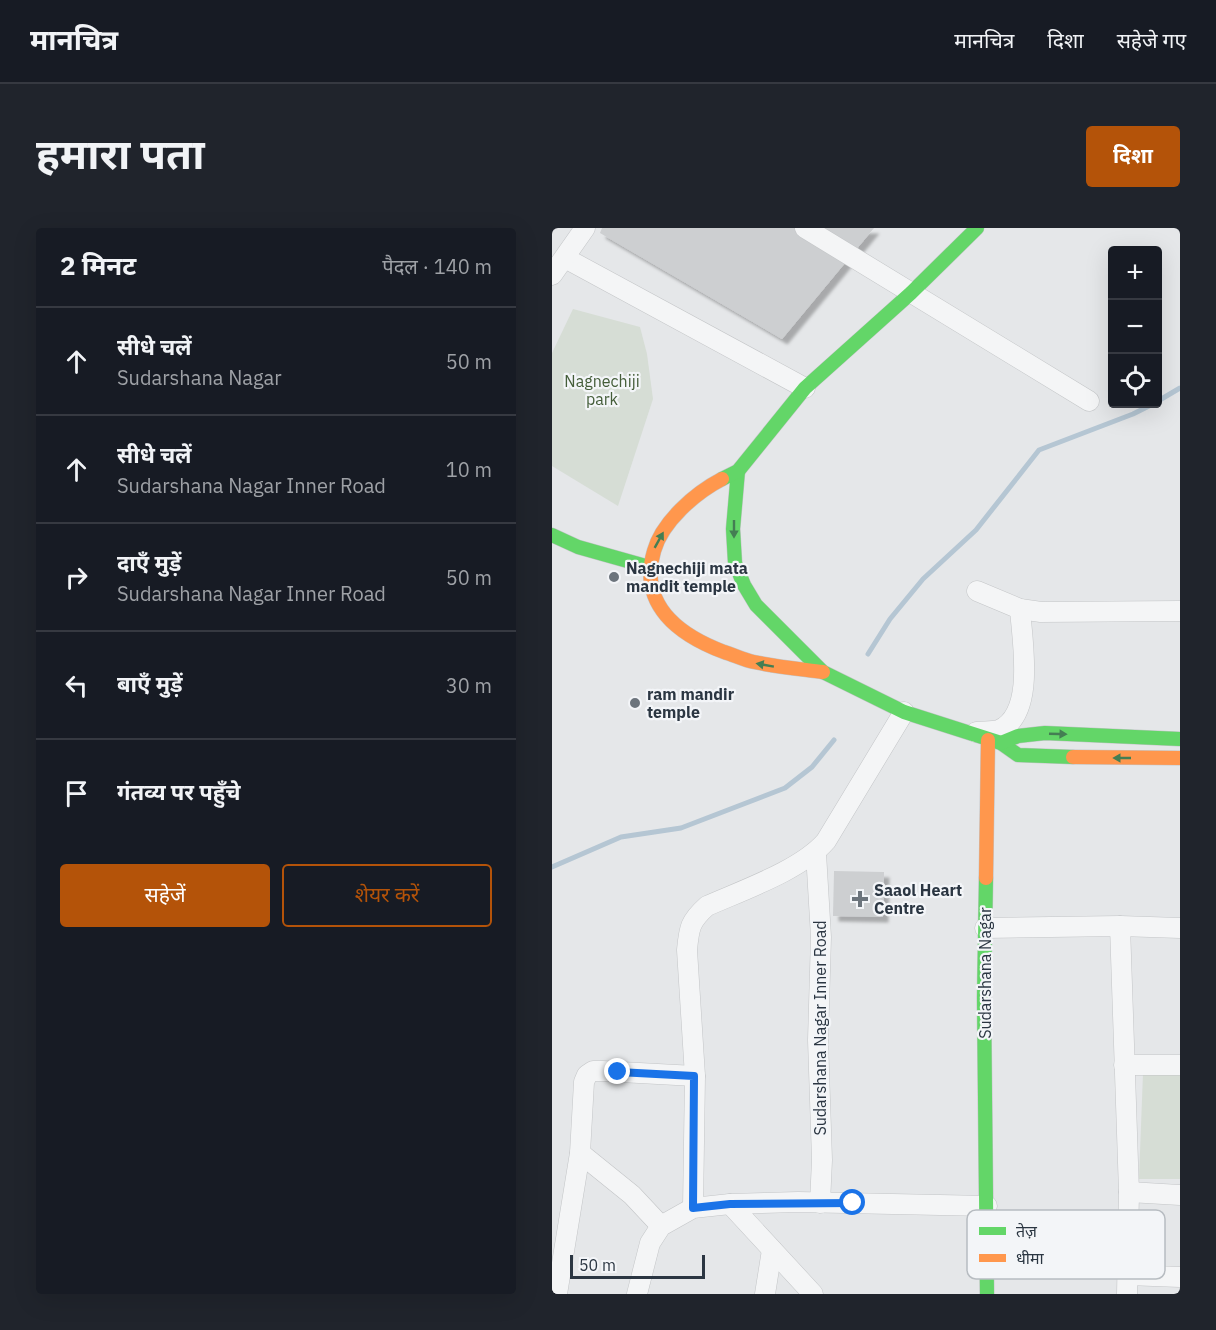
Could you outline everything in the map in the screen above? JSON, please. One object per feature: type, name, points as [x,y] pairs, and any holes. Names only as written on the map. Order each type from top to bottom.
[{"type":"street","points":[[552,275],[585,228]]},
{"type":"street","points":[[805,228],[1089,402]]},
{"type":"street","points":[[824,672],[752,663],[714,649],[687,635],[667,619],[652,592],[649,567],[656,543],[680,511],[703,489],[738,471],[805,388],[911,293],[977,228]]},
{"type":"street","points":[[565,258],[805,388]]},
{"type":"street","points":[[738,471],[735,563],[744,585],[764,614],[824,672],[904,712],[995,741],[1018,755],[1046,758],[1180,758]]},
{"type":"street","points":[[552,535],[578,547],[649,567]]},
{"type":"street","points":[[977,591],[1020,609],[1063,613],[1180,611]]},
{"type":"street","points":[[968,732],[998,730],[1016,714],[1025,675],[1020,609]]},
{"type":"street","points":[[693,1208],[694,1076],[687,950],[689,929],[694,917],[707,906],[800,863],[816,853],[826,841],[904,712]]},
{"type":"street","points":[[995,741],[1045,733],[1180,739]]},
{"type":"street","name":"Sudarshana Nagar","points":[[987,1210],[985,928],[995,741]]},
{"type":"street","name":"Sudarshana Nagar Inner Road","points":[[816,853],[820,938],[818,1029],[822,1160],[820,1203]]},
{"type":"street","points":[[1120,926],[1129,1210]]},
{"type":"street","points":[[985,928],[1120,926],[1180,928]]},
{"type":"street","points":[[1124,1065],[1180,1065]]},
{"type":"street","points":[[557,1294],[580,1153],[582,1090],[587,1075],[593,1071],[602,1071],[694,1076]]},
{"type":"street","points":[[580,1153],[633,1195],[661,1226]]},
{"type":"street","points":[[1129,1192],[1180,1194]]},
{"type":"street","points":[[637,1294],[650,1243],[661,1226],[693,1208],[730,1204],[820,1203],[987,1206]]},
{"type":"street","points":[[730,1204],[813,1294]]},
{"type":"street","points":[[765,1294],[772,1250]]},
{"type":"street","points":[[1165,1279],[1180,1276]]},
{"type":"street","points":[[1127,1285],[1162,1279]]},
{"type":"green space","name":"Nagnechiji park","points":[[573,309],[640,327],[647,354],[653,399],[618,506],[552,466],[552,353]]},
{"type":"green space","points":[[1143,1073],[1180,1074],[1180,1179],[1139,1179]]},
{"type":"building","points":[[602,228],[874,228],[782,339],[600,233]]},
{"type":"building","points":[[834,871],[884,872],[883,917],[833,916]]},
{"type":"waterway","points":[[1162,399],[1180,388]]},
{"type":"waterway","points":[[868,654],[890,619],[923,579],[976,530],[1039,450],[1145,408]]},
{"type":"waterway","points":[[552,867],[621,837],[681,828],[785,788],[812,767],[834,740]]},
{"type":"traffic: fast","points":[[722,479],[738,471],[805,388],[911,293],[977,228]]},
{"type":"traffic: fast","points":[[738,471],[733,529],[735,563],[744,585],[756,605],[823,672],[904,712],[1001,743],[1018,755],[1073,757]]},
{"type":"traffic: fast","points":[[552,535],[578,547],[649,567]]},
{"type":"traffic: fast","points":[[1001,743],[1018,736],[1045,733],[1180,739]]},
{"type":"traffic: fast","points":[[986,878],[984,998],[986,1210]]},
{"type":"traffic: fast","points":[[987,1279],[987,1294]]},
{"type":"traffic: slow","points":[[722,479],[701,492],[681,509],[658,540],[651,570],[652,587],[657,602],[678,627],[707,645],[754,662],[823,672]]},
{"type":"traffic: slow","points":[[986,878],[988,740]]},
{"type":"traffic: slow","points":[[1073,757],[1180,758]]},
{"type":"place","name":"Nagnechiji mata mandit temple","points":[[614,577]]},
{"type":"place","name":"ram mandir temple","points":[[635,703]]},
{"type":"place","name":"Saaol Heart Centre","points":[[860,899]]},
{"type":"route","points":[[618,1072],[694,1076],[693,1208],[730,1204],[853,1203]]}]
